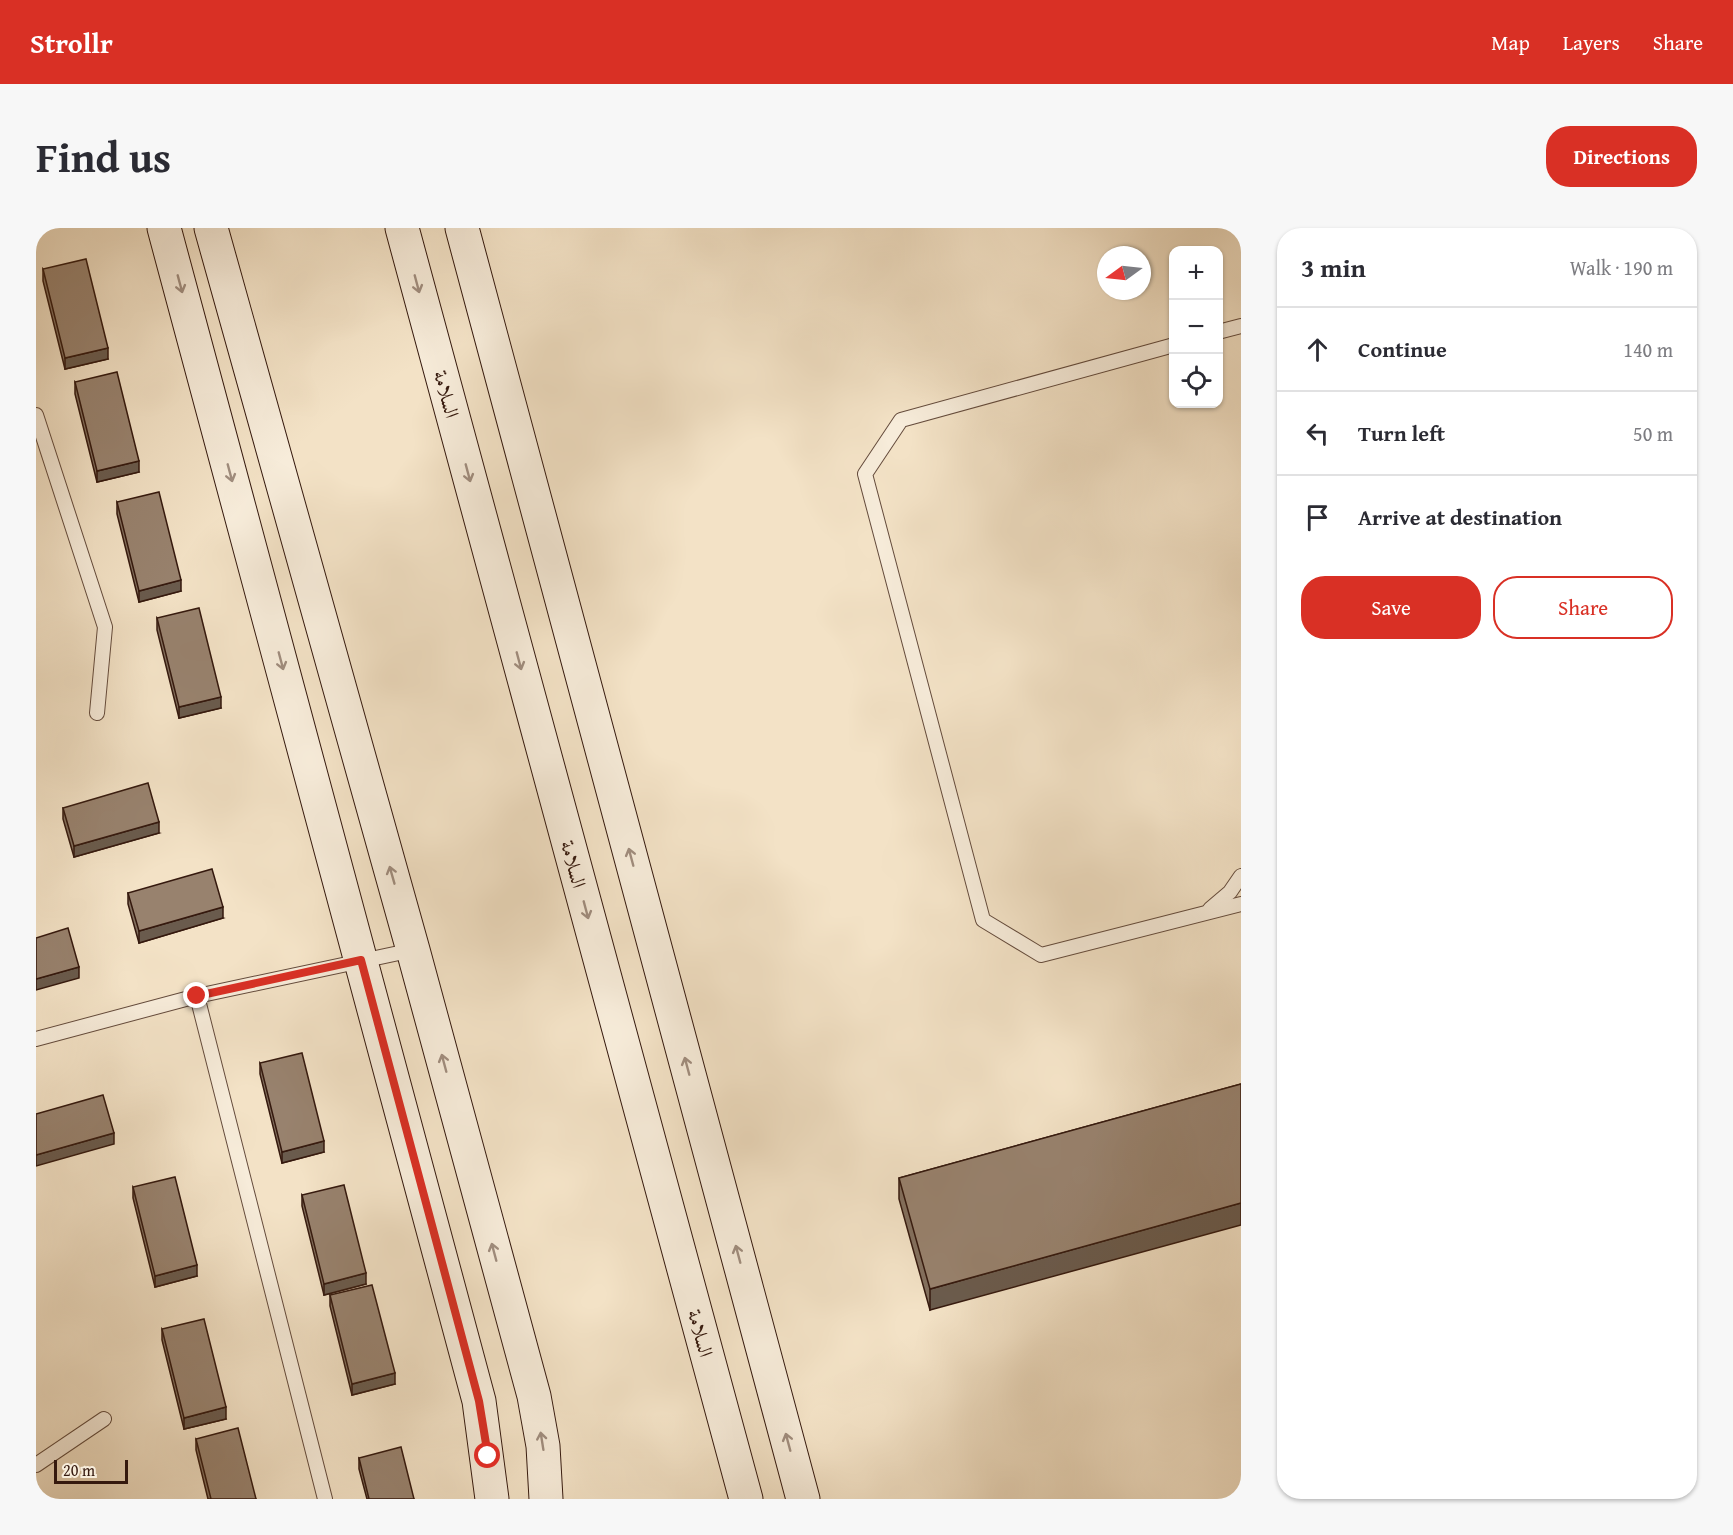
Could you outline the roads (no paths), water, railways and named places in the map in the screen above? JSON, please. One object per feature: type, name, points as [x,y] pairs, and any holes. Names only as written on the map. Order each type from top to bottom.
[{"type":"street","points":[[164,228],[479,1401],[492,1499]]},
{"type":"street","points":[[211,228],[413,950],[534,1396],[543,1446],[546,1499]]},
{"type":"street","name":"السلامة","points":[[402,228],[746,1499]]},
{"type":"street","points":[[462,228],[804,1499]]},
{"type":"lane","points":[[1223,331],[1241,327]]},
{"type":"lane","points":[[1169,346],[901,420],[865,474],[983,920],[1041,955],[1241,904]]},
{"type":"lane","points":[[36,415],[105,627],[97,713]]},
{"type":"lane","points":[[1206,912],[1230,892],[1241,876]]},
{"type":"lane","points":[[36,1040],[197,996],[413,950]]},
{"type":"lane","points":[[197,996],[326,1499]]},
{"type":"lane","points":[[36,1465],[104,1419]]}]
